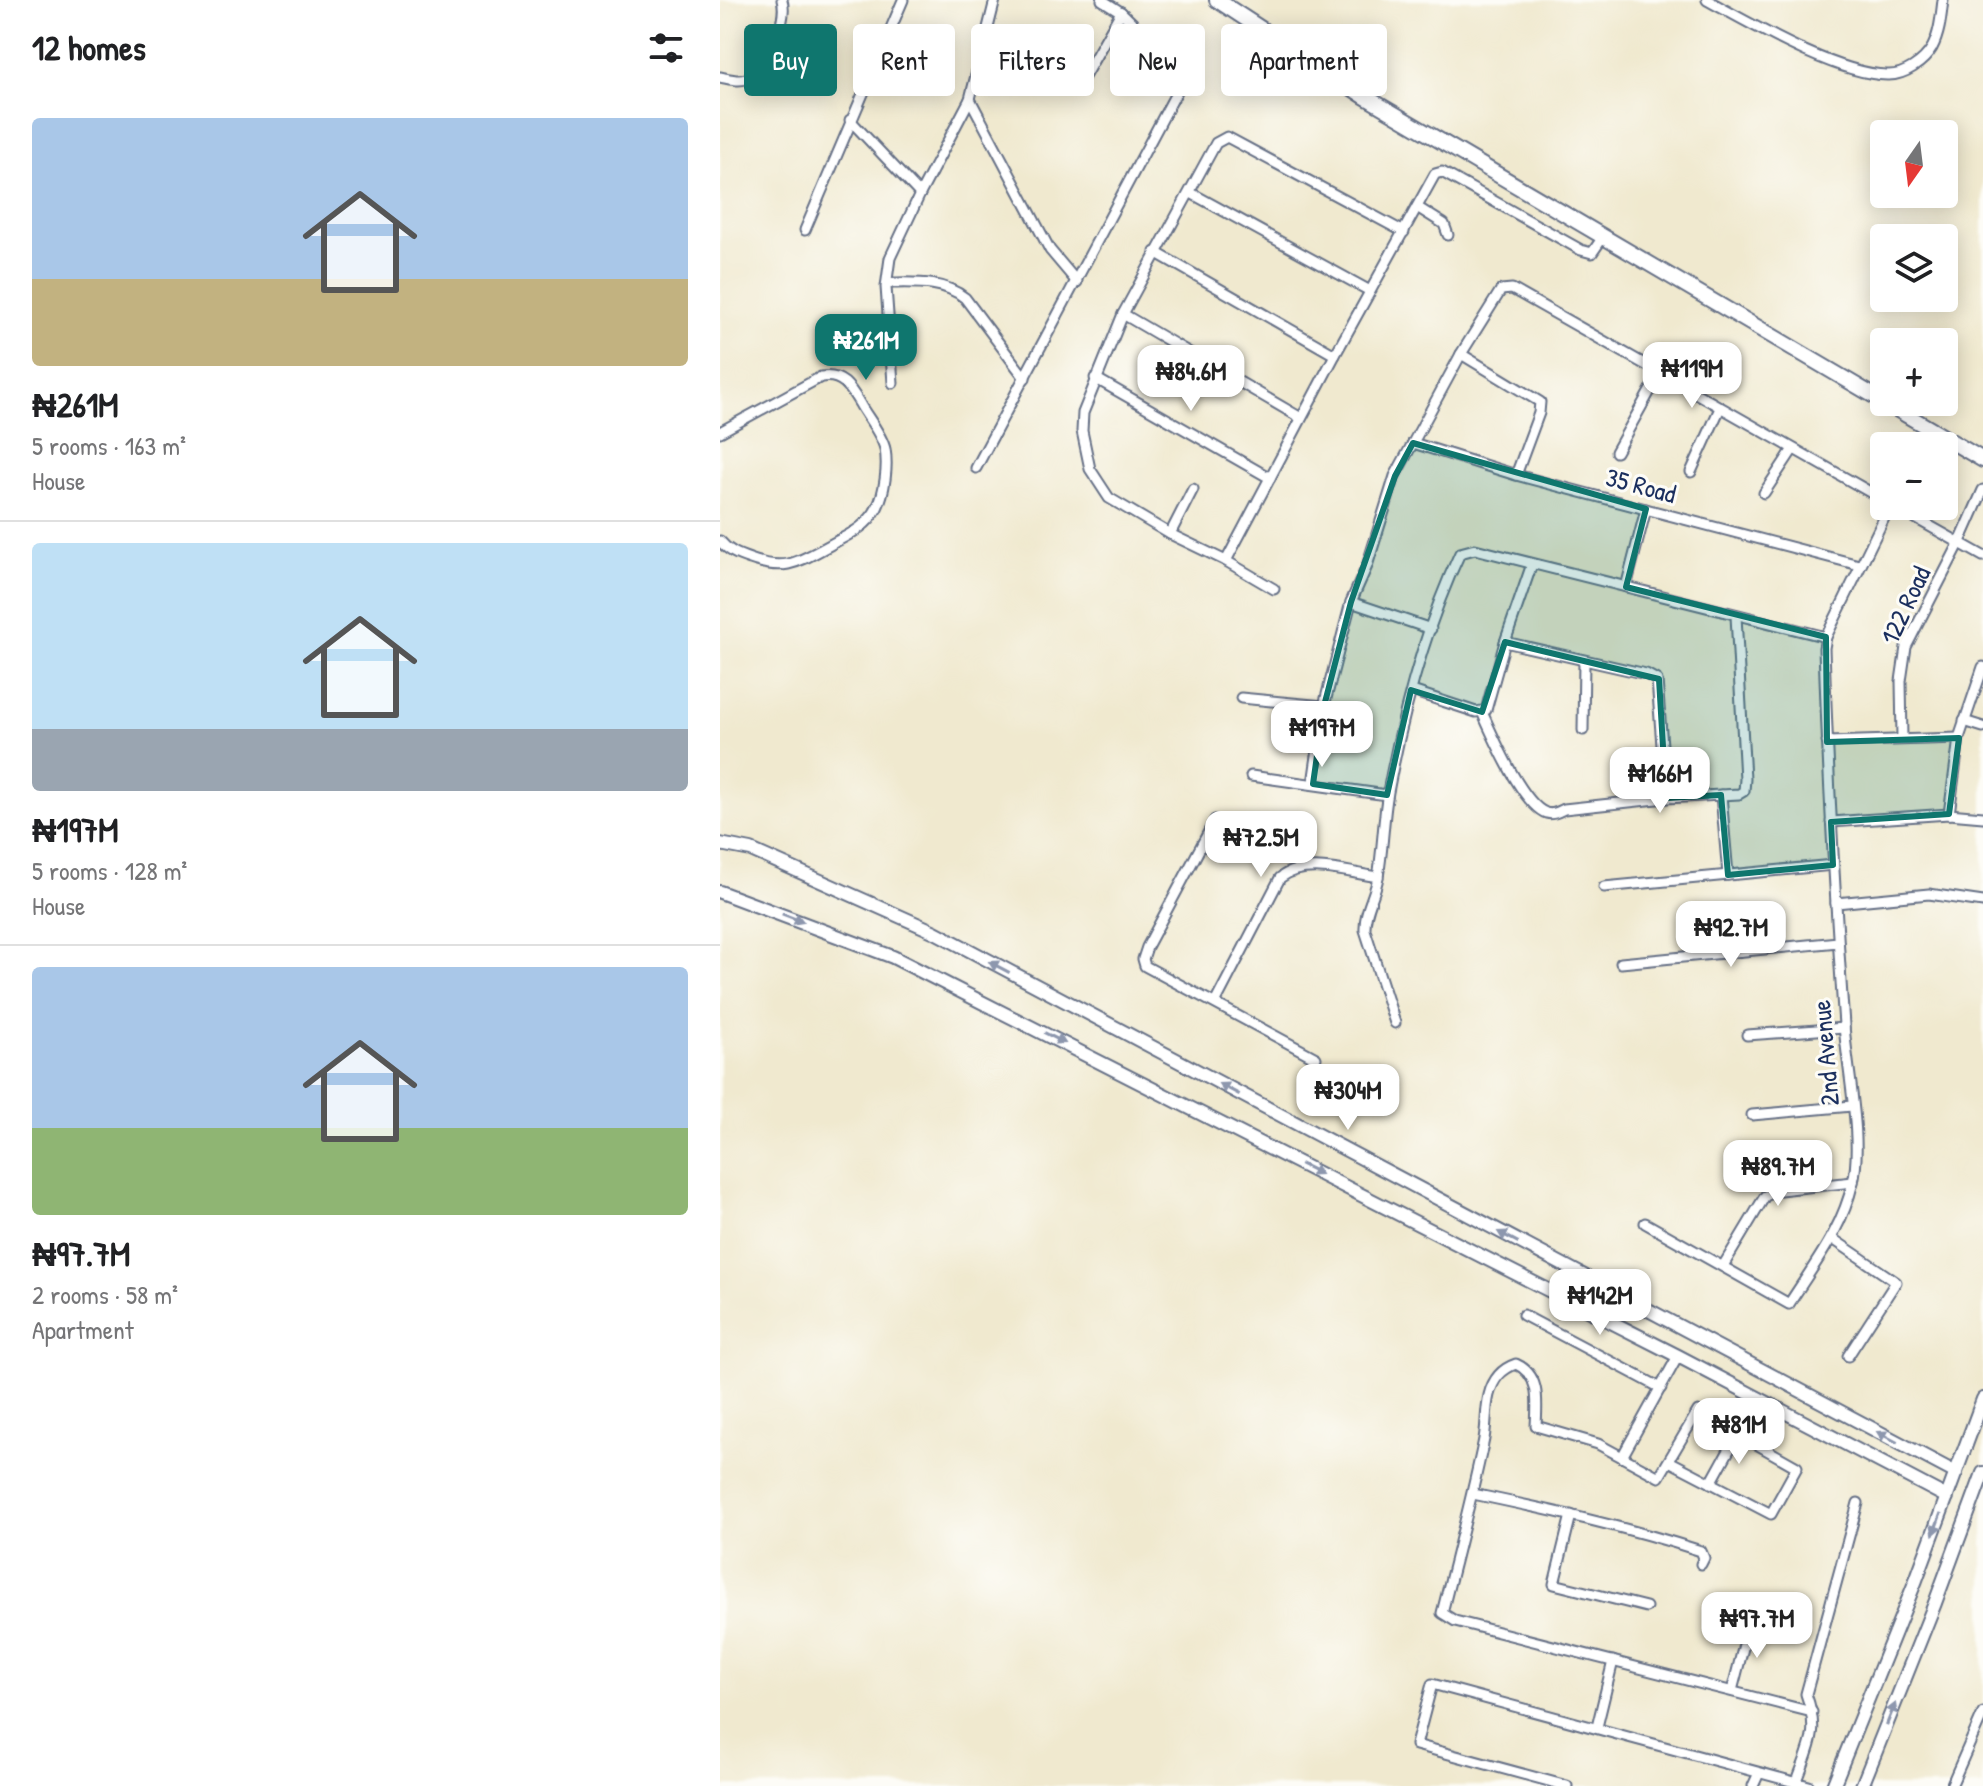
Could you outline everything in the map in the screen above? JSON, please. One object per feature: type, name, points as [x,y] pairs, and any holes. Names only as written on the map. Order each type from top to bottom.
[{"type":"main road","points":[[1217,0],[1364,96],[1983,460]]},
{"type":"street","points":[[720,77],[738,81],[750,78],[758,70],[784,17],[782,0]]},
{"type":"street","points":[[805,230],[903,0]]},
{"type":"street","points":[[893,383],[887,283],[890,258],[970,99],[995,0]]},
{"type":"street","points":[[976,468],[1183,80],[1179,64],[1121,12],[1102,0]]},
{"type":"street","points":[[1707,0],[1815,54],[1860,70],[1889,76],[1919,63],[1931,49],[1938,33],[1943,0]]},
{"type":"street","points":[[1094,59],[1121,12]]},
{"type":"street","points":[[970,99],[1050,250],[1077,282]]},
{"type":"street","points":[[850,120],[920,194]]},
{"type":"street","points":[[1274,589],[1109,498],[1090,469],[1082,431],[1083,413],[1095,378],[1155,252],[1191,193],[1216,143],[1227,137],[1404,232]]},
{"type":"street","points":[[1226,561],[1435,174],[1442,172],[1581,250],[1592,253],[1603,237]]},
{"type":"street","points":[[1191,193],[1370,291]]},
{"type":"street","points":[[1417,207],[1444,224],[1448,235]]},
{"type":"street","points":[[1155,252],[1335,355]]},
{"type":"street","points":[[887,283],[953,288],[965,298],[1025,378]]},
{"type":"street","points":[[1313,784],[1324,706],[1351,602],[1367,566],[1395,476],[1498,293],[1507,289],[1870,492]]},
{"type":"street","points":[[1123,314],[1301,418]]},
{"type":"street","points":[[1461,354],[1540,402],[1539,413],[1516,475]]},
{"type":"street","points":[[1616,452],[1660,373]]},
{"type":"street","points":[[720,432],[829,375],[844,381],[885,447],[883,492],[876,510],[859,530],[799,562],[783,566],[770,566],[736,554],[726,549],[720,541]]},
{"type":"street","points":[[1095,378],[1270,478]]},
{"type":"street","points":[[1691,472],[1720,408]]},
{"type":"street","name":"35 Road","points":[[1413,443],[1516,475],[1859,565]]},
{"type":"street","points":[[1764,493],[1793,449]]},
{"type":"street","points":[[1170,534],[1193,489]]},
{"type":"street","name":"122 Road","points":[[1902,738],[1901,681],[1906,647],[1983,490]]},
{"type":"street","points":[[1626,587],[1646,509]]},
{"type":"street","name":"2nd Avenue","points":[[1723,1266],[1789,1304],[1833,1239],[1853,1182],[1856,1165],[1833,865],[1826,637],[1859,565],[1884,520]]},
{"type":"street","points":[[1918,520],[1983,556]]},
{"type":"street","points":[[1395,1023],[1365,930],[1367,911],[1378,877],[1387,795],[1412,691],[1431,629],[1460,553],[1475,549],[1826,637]]},
{"type":"street","points":[[1482,712],[1488,705],[1505,642],[1532,564]]},
{"type":"street","points":[[1351,602],[1431,629]]},
{"type":"street","points":[[1412,691],[1482,712],[1515,777],[1534,805],[1545,812],[1553,814],[1564,809],[1666,798],[1739,794],[1744,791],[1736,616]]},
{"type":"street","points":[[1505,642],[1646,674],[1657,680],[1666,798]]},
{"type":"street","points":[[1583,730],[1584,661]]},
{"type":"street","points":[[1949,814],[1959,738],[1983,667]]},
{"type":"street","points":[[1241,698],[1324,706]]},
{"type":"street","points":[[1964,721],[1983,727]]},
{"type":"street","points":[[1827,742],[1959,738]]},
{"type":"street","points":[[1251,776],[1387,795]]},
{"type":"street","points":[[1721,795],[1728,875]]},
{"type":"street","points":[[1831,822],[1949,814],[1983,817]]},
{"type":"street","points":[[1215,820],[1143,959],[1145,966],[1151,972],[1316,1058]]},
{"type":"street","points":[[720,844],[751,850],[935,932],[1956,1473]]},
{"type":"street","points":[[1604,887],[1833,865]]},
{"type":"street","points":[[1215,1003],[1280,878],[1287,872],[1303,868],[1378,877]]},
{"type":"street","points":[[720,892],[893,957],[1678,1356],[1947,1497]]},
{"type":"street","points":[[1836,903],[1929,894],[1983,902]]},
{"type":"street","points":[[1621,963],[1838,942]]},
{"type":"street","points":[[1747,1035],[1844,1028]]},
{"type":"street","points":[[1752,1115],[1852,1106]]},
{"type":"street","points":[[1645,1223],[1723,1266],[1765,1196],[1780,1190],[1853,1182]]},
{"type":"street","points":[[1833,1239],[1896,1282],[1848,1356]]},
{"type":"street","points":[[1523,1315],[1661,1388]]},
{"type":"street","points":[[1622,1457],[1678,1356]]},
{"type":"street","points":[[1669,1461],[1771,1514],[1797,1467],[1698,1411],[1659,1477],[1598,1444],[1536,1426],[1538,1389],[1522,1367],[1516,1364],[1504,1368],[1489,1395],[1485,1436],[1473,1494],[1442,1613],[1455,1621],[1812,1712]]},
{"type":"street","points":[[1833,1786],[1983,1399]]},
{"type":"street","points":[[1711,1483],[1738,1434]]},
{"type":"street","points":[[1862,1786],[1983,1473]]},
{"type":"street","points":[[1473,1494],[1571,1515],[1701,1551],[1704,1558],[1701,1564]]},
{"type":"street","points":[[1797,1781],[1814,1734],[1806,1694],[1858,1503]]},
{"type":"street","points":[[1571,1515],[1554,1584],[1646,1607]]},
{"type":"street","points":[[1732,1691],[1750,1621]]},
{"type":"street","points":[[1597,1727],[1613,1661]]},
{"type":"street","points":[[1567,1786],[1416,1745],[1432,1684],[1809,1786]]},
{"type":"street","points":[[1951,1786],[1983,1713]]},
{"type":"street","points":[[1753,1786],[1759,1773]]},
{"type":"highlighted area","points":[[1413,443],[1646,509],[1626,587],[1826,637],[1827,742],[1959,738],[1949,814],[1831,822],[1833,865],[1728,875],[1721,795],[1666,798],[1659,679],[1505,642],[1482,712],[1411,690],[1387,795],[1313,784],[1324,706],[1351,602],[1395,476]]}]
